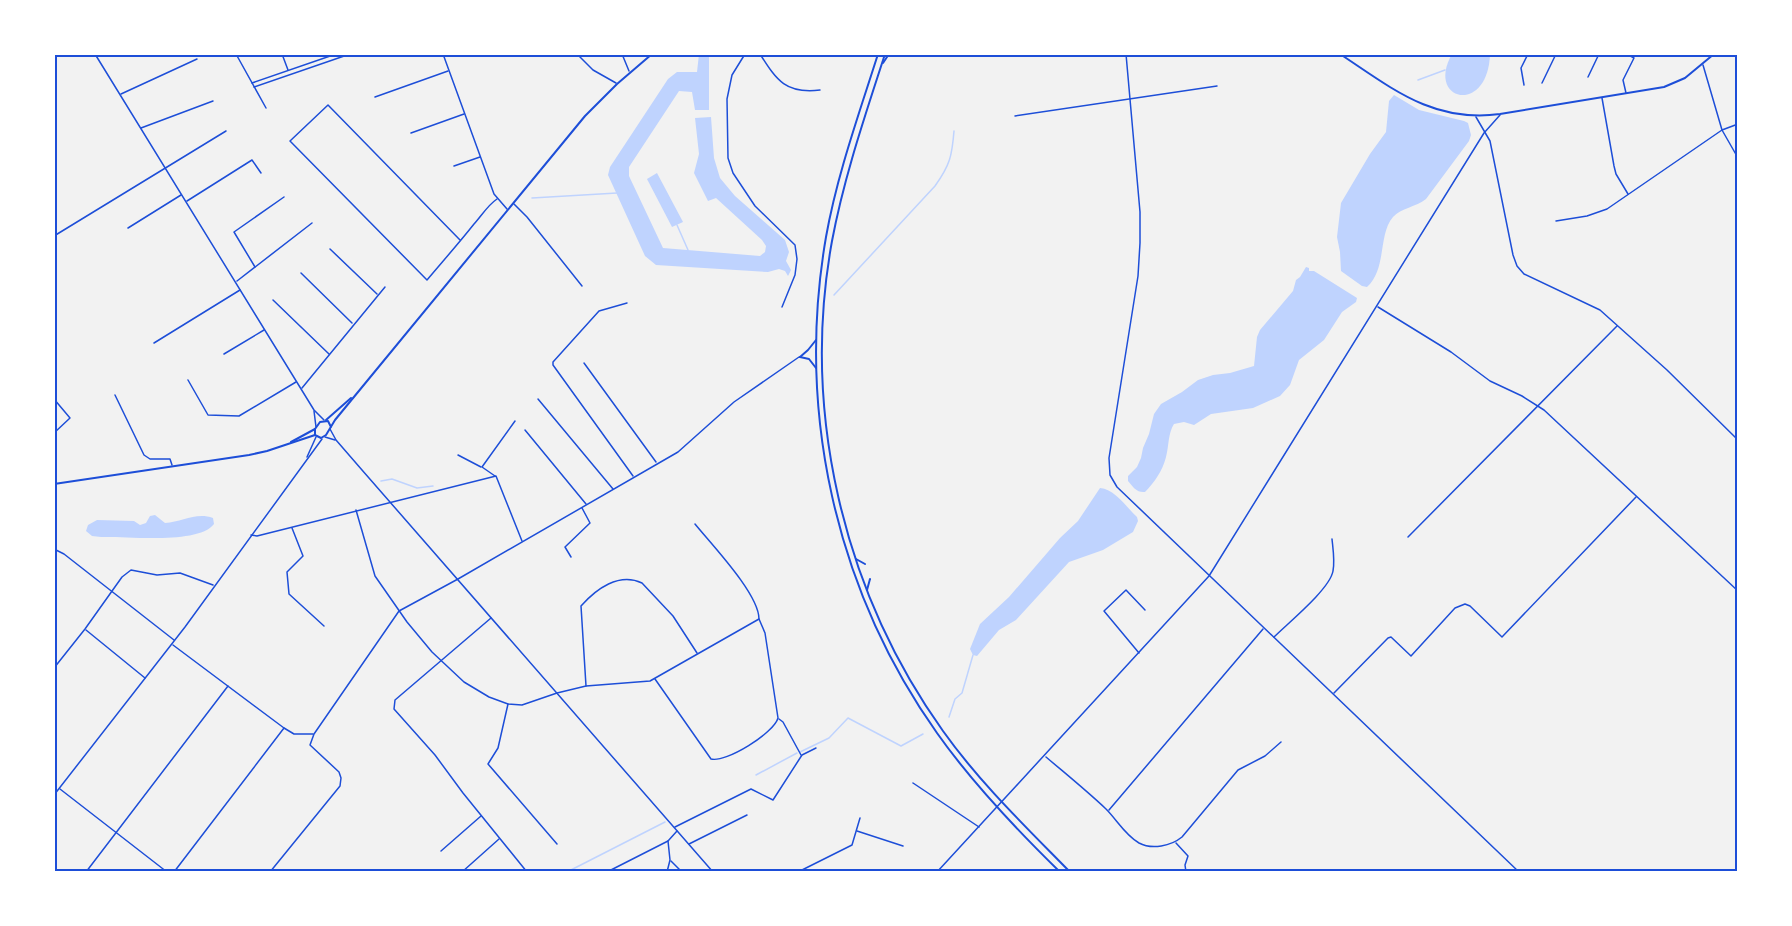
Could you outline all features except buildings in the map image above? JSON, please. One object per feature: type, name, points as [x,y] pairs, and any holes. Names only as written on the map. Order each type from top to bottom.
[{"type":"main road","points":[[54,484],[249,455],[316,436],[324,438],[360,389],[585,116],[652,54]]},
{"type":"main road","points":[[878,54],[832,206],[819,288],[816,368],[820,433],[827,478],[842,539],[859,587],[883,642],[921,709],[945,744],[989,798],[1060,872]]},
{"type":"main road","points":[[887,54],[839,206],[824,306],[822,372],[828,439],[841,508],[867,590],[893,647],[927,706],[957,750],[993,793],[1070,872]]},
{"type":"main road","points":[[1340,54],[1399,93],[1425,106],[1449,113],[1476,116],[1669,86],[1685,78],[1714,54]]},
{"type":"main road","points":[[800,357],[816,340]]},
{"type":"main road","points":[[800,357],[809,359],[816,368]]},
{"type":"main road","points":[[281,447],[315,428],[360,389]]},
{"type":"main road","points":[[325,420],[331,428]]},
{"type":"main road","points":[[315,428],[316,436]]},
{"type":"main road","points":[[856,559],[864,564]]},
{"type":"main road","points":[[867,590],[870,579]]},
{"type":"street","points":[[95,54],[314,410],[325,420]]},
{"type":"street","points":[[236,54],[266,108]]},
{"type":"street","points":[[282,54],[288,70]]},
{"type":"street","points":[[252,83],[336,54]]},
{"type":"street","points":[[254,87],[350,54]]},
{"type":"street","points":[[443,54],[497,199],[508,210]]},
{"type":"street","points":[[577,54],[593,70],[617,84]]},
{"type":"street","points":[[622,54],[630,72]]},
{"type":"street","points":[[745,54],[732,75],[727,99],[728,158],[733,173],[755,206],[795,245],[797,259],[795,275],[782,307]]},
{"type":"street","points":[[760,54],[775,76],[794,90],[805,92],[820,90]]},
{"type":"street","points":[[1126,54],[1140,213],[1140,254],[1108,471],[1117,487],[1519,872]]},
{"type":"street","points":[[1524,85],[1521,68],[1528,54]]},
{"type":"street","points":[[1542,83],[1556,54]]},
{"type":"street","points":[[1588,77],[1599,54]]},
{"type":"street","points":[[1626,54],[1634,58],[1623,80],[1626,94]]},
{"type":"street","points":[[326,56],[328,62]]},
{"type":"street","points":[[120,95],[197,59]]},
{"type":"street","points":[[1703,64],[1722,130],[1738,158]]},
{"type":"street","points":[[375,97],[449,71]]},
{"type":"street","points":[[1015,116],[1217,86]]},
{"type":"street","points":[[1602,97],[1614,166],[1619,180],[1629,195]]},
{"type":"street","points":[[141,128],[213,101]]},
{"type":"street","points":[[460,240],[328,105],[290,141],[427,280],[490,204],[497,199]]},
{"type":"street","points":[[411,133],[465,114]]},
{"type":"street","points":[[937,872],[1209,576],[1484,133],[1500,114]]},
{"type":"street","points":[[1476,116],[1490,141],[1517,266],[1524,274],[1600,310],[1667,370],[1738,440]]},
{"type":"street","points":[[1557,221],[1603,211],[1722,130],[1738,124]]},
{"type":"street","points":[[54,236],[226,131]]},
{"type":"street","points":[[454,166],[481,157]]},
{"type":"street","points":[[186,202],[252,160],[261,173]]},
{"type":"street","points":[[128,228],[182,195]]},
{"type":"street","points":[[255,267],[234,232],[284,197]]},
{"type":"street","points":[[513,204],[527,217],[582,286]]},
{"type":"street","points":[[236,282],[312,223]]},
{"type":"street","points":[[330,249],[378,295]]},
{"type":"street","points":[[301,273],[353,324]]},
{"type":"street","points":[[301,389],[385,287]]},
{"type":"street","points":[[154,343],[240,290]]},
{"type":"street","points":[[273,300],[329,354]]},
{"type":"street","points":[[627,303],[599,311],[553,362],[554,369],[634,477]]},
{"type":"street","points":[[1377,306],[1451,352],[1490,381],[1538,406],[1738,591]]},
{"type":"street","points":[[1408,537],[1617,326]]},
{"type":"street","points":[[224,354],[265,330]]},
{"type":"street","points":[[270,872],[340,786],[339,772],[310,747],[314,734],[399,611],[582,508],[689,444],[734,402],[800,357]]},
{"type":"street","points":[[584,363],[657,463]]},
{"type":"street","points":[[188,380],[209,416],[237,417],[297,382]]},
{"type":"street","points":[[116,395],[144,455],[150,459],[170,459],[172,466]]},
{"type":"street","points":[[54,399],[70,418],[54,433]]},
{"type":"street","points":[[538,399],[613,489]]},
{"type":"street","points":[[314,410],[315,428]]},
{"type":"street","points":[[482,467],[515,421]]},
{"type":"street","points":[[331,428],[336,440],[713,872]]},
{"type":"street","points":[[525,430],[587,505]]},
{"type":"street","points":[[305,461],[316,441],[316,436]]},
{"type":"street","points":[[54,795],[171,644],[305,461],[324,438],[336,440]]},
{"type":"street","points":[[458,455],[496,476],[522,542]]},
{"type":"street","points":[[251,535],[257,536],[496,476]]},
{"type":"street","points":[[1333,694],[1388,638],[1391,637],[1411,656],[1455,608],[1465,604],[1470,606],[1502,637],[1637,496]]},
{"type":"street","points":[[571,557],[565,547],[590,523],[582,508]]},
{"type":"street","points":[[356,510],[375,576],[399,611],[432,652],[452,672],[476,690],[508,704],[522,705],[586,686],[641,683],[655,678],[759,619]]},
{"type":"street","points":[[655,678],[709,757],[714,760],[725,758],[767,734],[775,726],[778,718],[765,633],[759,619],[759,610],[739,579],[695,524]]},
{"type":"street","points":[[292,527],[303,556],[287,572],[288,594],[324,626]]},
{"type":"street","points":[[1274,637],[1303,610],[1331,578],[1334,569],[1332,539]]},
{"type":"street","points":[[54,549],[174,640]]},
{"type":"street","points":[[54,668],[122,578],[131,570],[158,575],[180,573],[213,585]]},
{"type":"street","points":[[586,686],[581,606],[589,597],[609,583],[636,580],[642,583],[673,616],[698,654]]},
{"type":"street","points":[[1139,653],[1104,611],[1126,590],[1145,610]]},
{"type":"street","points":[[492,617],[395,700],[394,709],[435,755],[527,872]]},
{"type":"street","points":[[1108,811],[1264,628]]},
{"type":"street","points":[[85,629],[145,678]]},
{"type":"street","points":[[171,644],[284,728],[294,734],[314,734]]},
{"type":"street","points":[[86,872],[228,686]]},
{"type":"street","points":[[508,704],[498,748],[488,764],[558,844]]},
{"type":"street","points":[[778,718],[783,722],[797,750],[802,755]]},
{"type":"street","points":[[174,872],[284,728]]},
{"type":"street","points":[[1045,756],[1108,811],[1128,834],[1140,843],[1156,847],[1175,842],[1190,830],[1238,770],[1265,756],[1281,742]]},
{"type":"street","points":[[675,827],[751,789],[770,799],[776,798],[802,755],[816,748]]},
{"type":"street","points":[[913,783],[979,827]]},
{"type":"street","points":[[59,789],[167,872]]},
{"type":"street","points":[[441,851],[482,815]]},
{"type":"street","points":[[689,844],[747,815]]},
{"type":"street","points":[[798,872],[852,845],[860,818]]},
{"type":"street","points":[[607,872],[668,841],[678,831]]},
{"type":"street","points":[[856,831],[903,846]]},
{"type":"street","points":[[462,872],[501,838]]},
{"type":"street","points":[[667,872],[670,861],[668,841]]},
{"type":"street","points":[[1175,842],[1188,856],[1185,865],[1186,872]]},
{"type":"street","points":[[670,861],[682,872]]},
{"type":"street","points":[[617,867],[620,872]]},
{"type":"water","points":[[699,54],[709,54],[709,110],[695,110],[692,92],[679,91],[629,167],[629,176],[663,248],[760,256],[765,252],[766,246],[762,240],[716,198],[708,201],[694,173],[699,154],[695,118],[711,117],[714,158],[720,178],[735,196],[785,240],[789,252],[786,261],[791,270],[788,276],[785,271],[779,269],[768,272],[656,265],[645,256],[608,175],[610,167],[668,79],[677,72],[697,72]]},
{"type":"water","points":[[1452,54],[1490,54],[1487,74],[1479,87],[1470,94],[1460,95],[1452,91],[1446,83],[1446,70]]},
{"type":"water","points":[[1394,95],[1419,110],[1468,123],[1471,135],[1469,141],[1426,199],[1400,212],[1388,224],[1377,271],[1367,287],[1341,271],[1337,237],[1341,203],[1386,132],[1389,101]]},
{"type":"water","points":[[657,173],[683,222],[672,227],[647,179]]},
{"type":"water","points":[[1306,267],[1309,271],[1314,271],[1357,298],[1356,302],[1342,312],[1324,340],[1299,360],[1290,385],[1280,396],[1253,408],[1211,414],[1194,425],[1184,422],[1174,424],[1165,462],[1158,476],[1145,492],[1135,489],[1128,481],[1128,476],[1137,467],[1154,414],[1161,404],[1198,380],[1254,366],[1257,337],[1260,330],[1293,291],[1296,280]]},
{"type":"water","points":[[1100,488],[1115,495],[1137,517],[1138,521],[1133,532],[1103,550],[1069,562],[1016,620],[999,630],[977,656],[973,655],[970,649],[980,624],[1009,597],[1060,538],[1078,521]]},
{"type":"water","points":[[155,515],[165,523],[207,516],[213,518],[214,524],[206,531],[193,535],[161,538],[101,537],[92,536],[86,531],[88,525],[97,520],[134,521],[140,525],[146,523],[150,516]]},
{"type":"waterway","points":[[1418,80],[1445,70]]},
{"type":"waterway","points":[[834,295],[935,186],[949,160],[954,131]]},
{"type":"waterway","points":[[532,198],[617,193]]},
{"type":"waterway","points":[[677,225],[688,250]]},
{"type":"waterway","points":[[381,481],[392,479],[417,488],[433,486]]},
{"type":"waterway","points":[[949,717],[955,699],[962,693],[973,655]]},
{"type":"waterway","points":[[800,752],[829,738],[848,718],[901,746],[923,734]]},
{"type":"waterway","points":[[756,775],[797,753]]},
{"type":"waterway","points":[[567,872],[665,822]]}]
